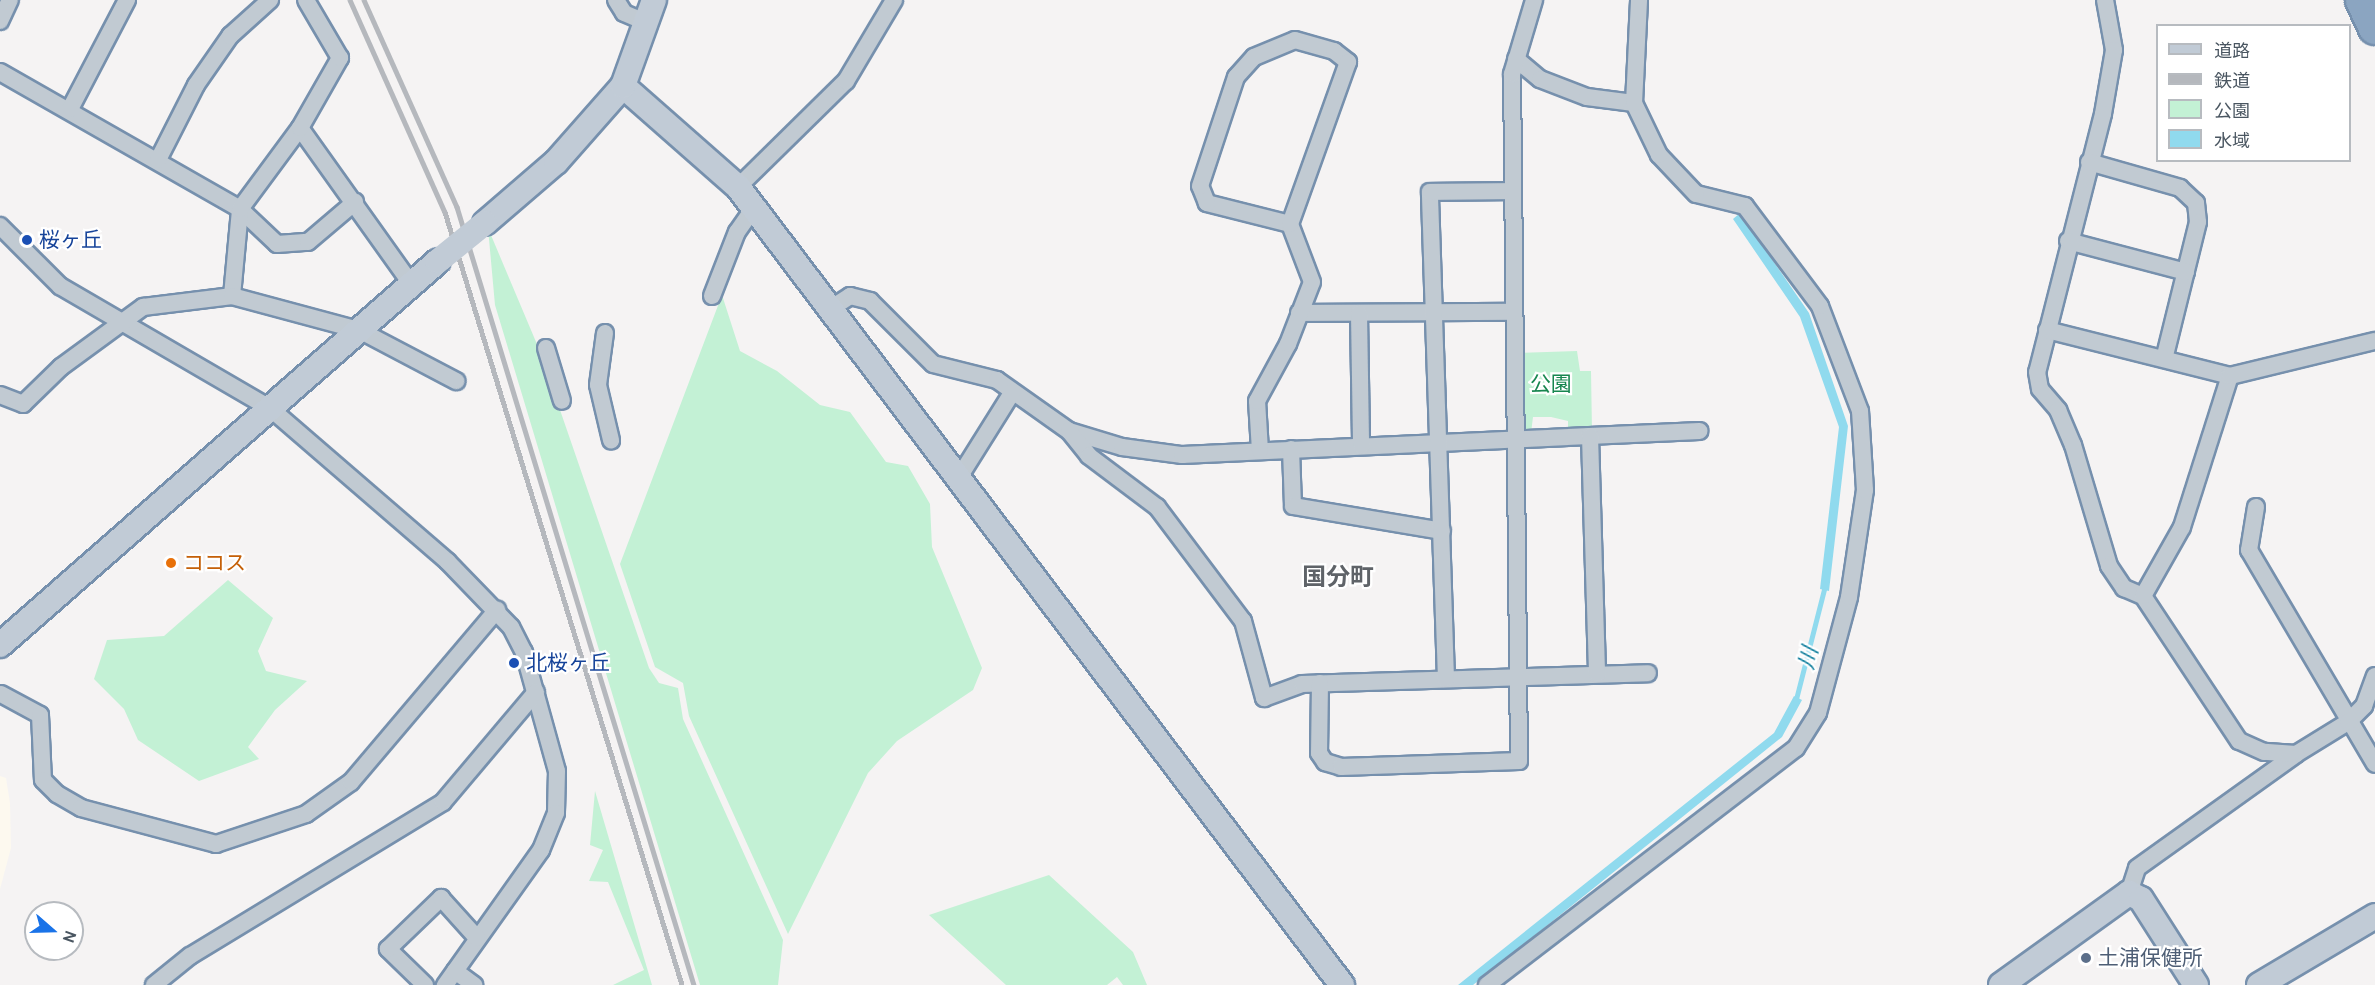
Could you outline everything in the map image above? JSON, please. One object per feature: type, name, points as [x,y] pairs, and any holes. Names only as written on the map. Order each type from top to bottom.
[{"type":"highway","points":[[2361,0],[2375,28]]},
{"type":"street","points":[[70,109],[127,0]]},
{"type":"street","points":[[158,160],[196,85],[230,36],[270,0]]},
{"type":"street","points":[[232,296],[240,209],[300,128],[340,58],[306,0]]},
{"type":"street","points":[[616,0],[624,13],[648,23]]},
{"type":"street","points":[[0,645],[438,261],[556,162],[623,86],[648,23],[654,0]]},
{"type":"street","points":[[738,187],[846,81],[894,0]]},
{"type":"street","points":[[1320,683],[1320,753],[1325,762],[1341,767],[1508,764],[1519,761],[1522,746],[1521,676],[1512,440],[1512,74],[1534,0]]},
{"type":"street","points":[[1487,985],[1796,748],[1818,713],[1849,597],[1864,490],[1860,411],[1820,306],[1745,206],[1696,194],[1667,163],[1634,103],[1639,0]]},
{"type":"street","points":[[2105,0],[2114,50],[2037,372],[2040,389],[2058,410],[2073,445],[2109,566],[2124,588],[2143,596],[2239,741],[2264,752],[2296,754]]},
{"type":"street","points":[[0,21],[6,1]]},
{"type":"street","points":[[1260,451],[1257,401],[1312,282],[1290,224],[1347,62],[1334,51],[1295,40],[1254,57],[1236,77],[1200,186],[1207,203],[1290,224]]},
{"type":"street","points":[[1516,59],[1540,79],[1587,97],[1634,103]]},
{"type":"street","points":[[0,72],[70,109],[240,209],[277,244],[308,242],[355,202]]},
{"type":"street","points":[[623,86],[738,187],[1342,985]]},
{"type":"street","points":[[300,128],[412,285]]},
{"type":"street","points":[[2089,162],[2180,188],[2196,203],[2198,222],[2164,359]]},
{"type":"street","points":[[1446,679],[1430,192],[1512,191]]},
{"type":"street","points":[[712,296],[737,232],[753,209]]},
{"type":"street","points":[[0,226],[60,286],[121,319],[271,409],[497,610],[524,652],[557,771],[551,832],[450,978],[474,985]]},
{"type":"street","points":[[2068,242],[2186,272]]},
{"type":"street","points":[[0,395],[23,404],[121,319],[143,307],[232,296],[359,330],[456,381]]},
{"type":"street","points":[[830,309],[850,296],[870,301],[933,364],[997,380],[1012,393],[1070,431],[1122,447],[1182,455],[1699,431]]},
{"type":"street","points":[[1299,313],[1512,312]]},
{"type":"street","points":[[1359,313],[1361,446]]},
{"type":"street","points":[[2047,330],[2230,375],[2375,341]]},
{"type":"street","points":[[605,333],[598,385],[611,440]]},
{"type":"street","points":[[546,348],[562,401]]},
{"type":"street","points":[[2143,596],[2182,527],[2230,375]]},
{"type":"street","points":[[958,479],[1012,393]]},
{"type":"street","points":[[1070,431],[1089,456],[1157,507],[1236,612],[1264,698],[1320,683],[1648,672]]},
{"type":"street","points":[[1590,436],[1597,674]]},
{"type":"street","points":[[1291,449],[1293,506],[1442,531]]},
{"type":"street","points":[[2256,507],[2249,550],[2348,722],[2375,764]]},
{"type":"street","points":[[1,694],[40,715],[42,780],[57,794],[81,808],[216,844],[306,814],[351,782],[497,610]]},
{"type":"street","points":[[2001,985],[2129,893],[2137,868],[2296,754],[2348,722],[2364,706],[2375,676]]},
{"type":"street","points":[[139,985],[155,984],[442,802],[461,787],[536,692]]},
{"type":"street","points":[[2129,893],[2141,899],[2196,985]]},
{"type":"street","points":[[425,985],[388,949],[441,898],[477,938]]},
{"type":"street","points":[[2259,985],[2375,916]]},
{"type":"shaded area","points":[[0,776],[6,778],[10,803],[11,848],[0,889]]},
{"type":"green space","points":[[488,228],[539,349],[649,668],[659,683],[678,688],[683,719],[783,940],[778,985],[700,985],[495,305]]},
{"type":"green space","points":[[722,295],[740,351],[777,371],[820,405],[850,412],[886,462],[908,466],[930,504],[932,547],[982,668],[973,690],[897,741],[868,773],[788,934],[689,716],[683,683],[655,667],[620,564]]},
{"type":"green space","name":"公園","points":[[1577,351],[1580,371],[1591,371],[1592,432],[1568,432],[1568,421],[1551,417],[1533,417],[1531,433],[1520,433],[1515,353]]},
{"type":"green space","points":[[228,580],[273,618],[258,651],[266,671],[307,681],[275,710],[248,747],[259,759],[199,781],[138,740],[124,709],[94,679],[107,640],[164,636]]},
{"type":"green space","points":[[595,791],[652,985],[613,985],[644,970],[608,882],[589,881],[603,850],[590,845]]},
{"type":"green space","points":[[1049,875],[1133,952],[1147,985],[1123,985],[1117,977],[1107,985],[1006,985],[929,915]]},
{"type":"water","points":[[1740,213],[1809,313],[1848,426],[1829,591],[1820,589],[1839,427],[1800,317],[1733,219]]},
{"type":"water","points":[[1794,696],[1802,700],[1782,737],[1473,985],[1458,985],[1774,733]]},
{"type":"waterway","name":"川","points":[[1795,703],[1825,585]]},
{"type":"railway","points":[[350,0],[445,212],[682,985]]},
{"type":"railway","points":[[364,0],[457,207],[694,985]]},
{"type":"place","name":"桜ヶ丘","points":[[27,240]]},
{"type":"place","name":"ココス","points":[[171,563]]},
{"type":"place","name":"北桜ヶ丘","points":[[514,663]]},
{"type":"place","name":"土浦保健所","points":[[2086,958]]},
{"type":"district","name":"国分町","points":[[1338,577]]}]
